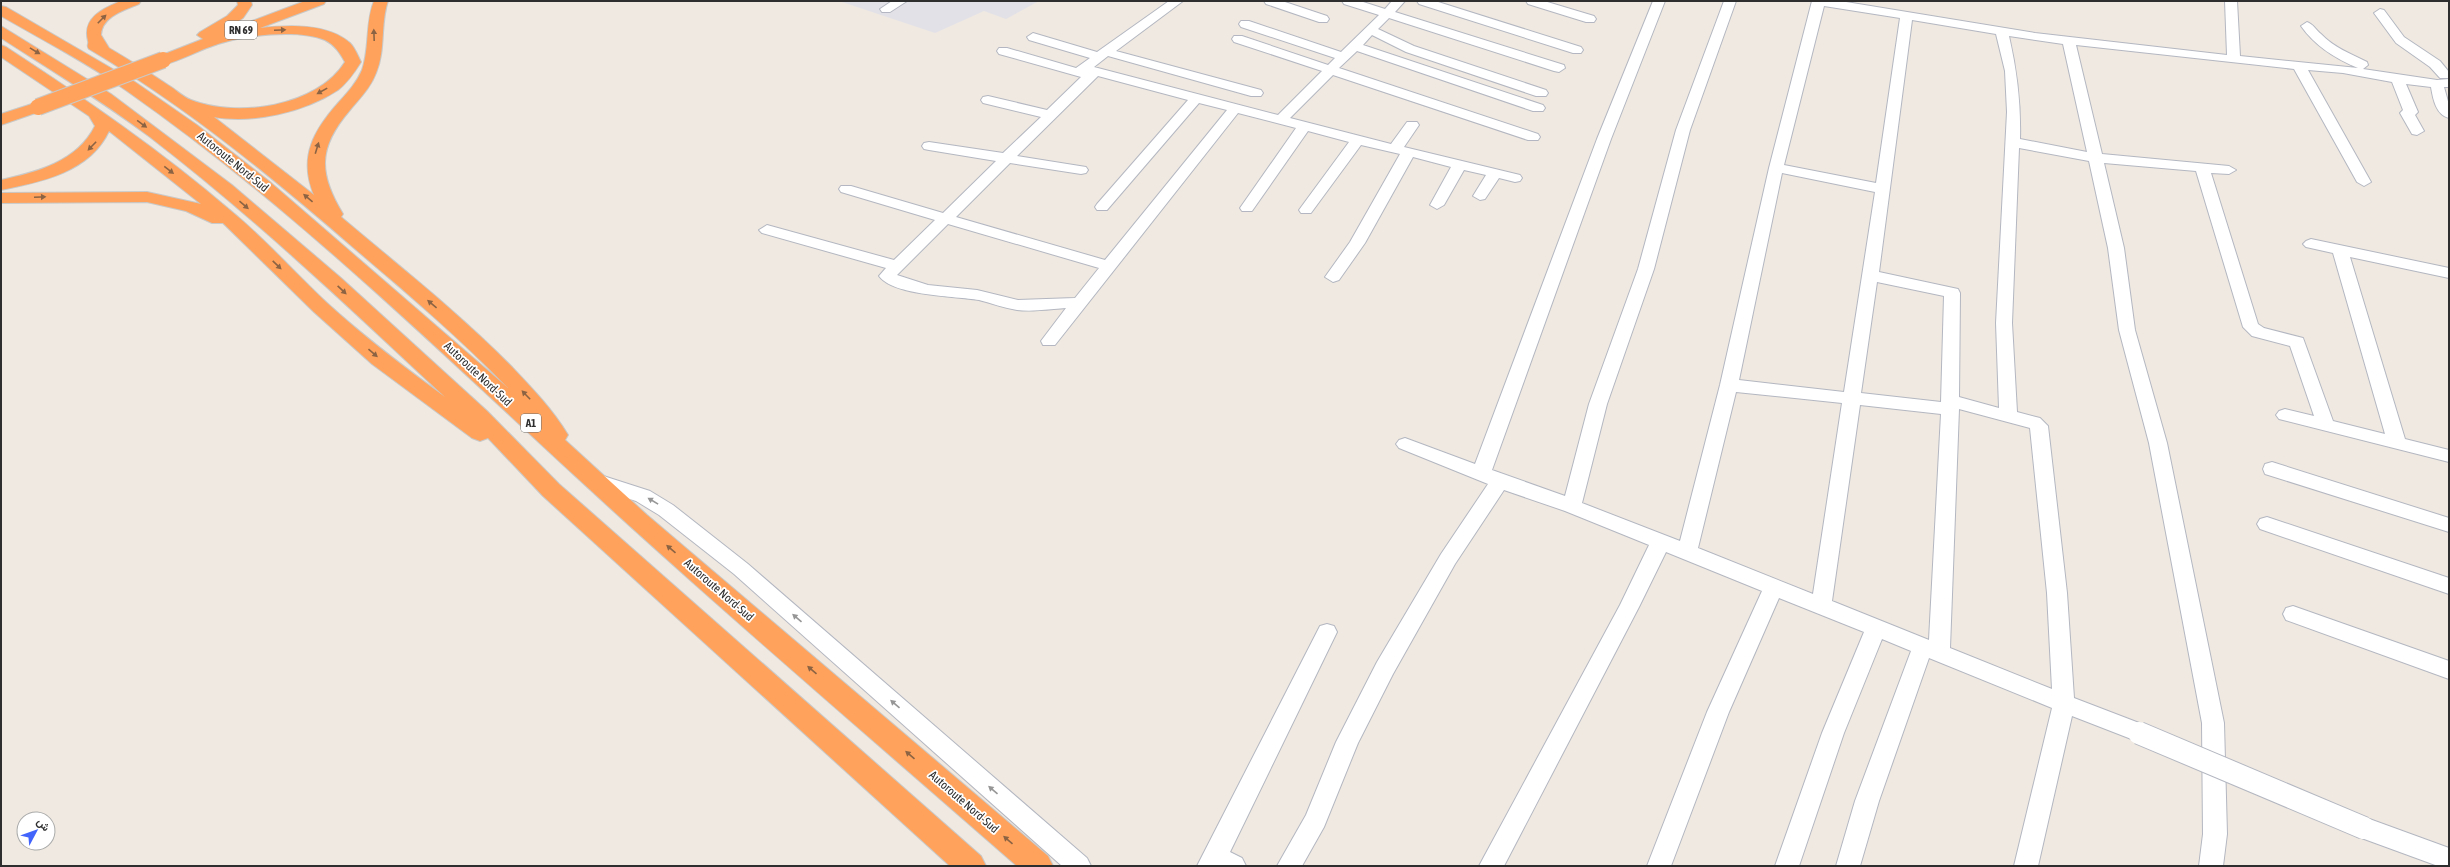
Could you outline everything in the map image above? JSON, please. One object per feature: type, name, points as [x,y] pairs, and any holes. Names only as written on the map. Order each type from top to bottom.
[{"type":"highway","points":[[13,1],[103,51],[187,103],[224,113],[267,110],[289,105],[324,91],[345,76],[353,62],[351,54],[341,43],[308,32],[285,29],[266,30],[214,40]]},
{"type":"highway","points":[[103,51],[94,39],[93,32],[97,24],[106,15],[134,1]]},
{"type":"highway","points":[[183,46],[230,22],[241,13],[245,5],[244,1]]},
{"type":"highway","name":"RN 69","points":[[158,58],[183,46],[307,1]]},
{"type":"highway","name":"RN 69","points":[[1,120],[35,104],[158,58],[214,40],[319,1]]},
{"type":"highway","points":[[358,242],[333,213],[322,195],[315,178],[314,164],[316,147],[324,131],[357,93],[370,70],[374,53],[374,21],[380,1]]},
{"type":"highway","name":"Autoroute Nord-Sud","points":[[1,10],[123,81],[191,128],[333,244],[449,346],[587,475],[1038,866]]},
{"type":"highway","points":[[1,31],[105,97],[226,189],[334,282],[474,411],[551,490]]},
{"type":"highway","points":[[1,50],[22,62],[96,113],[201,195],[256,245],[321,308],[379,359],[496,444],[551,490],[971,866]]},
{"type":"highway","points":[[1,55],[22,62]]},
{"type":"highway","points":[[163,89],[274,170],[469,336],[537,406],[587,475]]},
{"type":"highway","name":"RN 69","points":[[1,113],[35,104]]},
{"type":"highway","points":[[1,185],[50,172],[73,161],[91,148],[100,137],[103,126],[96,113]]},
{"type":"highway","points":[[1,198],[117,196],[170,200],[211,215],[256,245]]},
{"type":"street","points":[[886,9],[901,1]]},
{"type":"street","points":[[1079,303],[1018,305],[977,296],[927,290],[902,283],[887,276],[1050,116],[1102,55],[1177,1]]},
{"type":"street","points":[[1270,1],[1323,19]]},
{"type":"street","points":[[1348,1],[1560,68]]},
{"type":"street","points":[[1282,119],[1329,69],[1371,30],[1399,1]]},
{"type":"street","points":[[1423,1],[1576,50]]},
{"type":"street","points":[[1532,1],[1590,19]]},
{"type":"street","points":[[1289,866],[1316,820],[1347,742],[1385,668],[1448,559],[1490,478],[1604,139],[1659,1]]},
{"type":"street","points":[[1572,506],[1598,404],[1646,269],[1683,130],[1730,1]]},
{"type":"street","points":[[1687,552],[1729,385],[1776,168],[1819,1],[1869,5],[1906,16],[2002,33],[2234,60],[2299,66],[2343,68],[2396,79],[2445,80]]},
{"type":"street","points":[[2231,1],[2234,60]]},
{"type":"street","points":[[2380,13],[2400,40],[2435,64],[2445,80],[2440,102],[2449,114]]},
{"type":"street","points":[[1822,606],[1851,397],[1883,189],[1906,16]]},
{"type":"street","points":[[1245,24],[1343,57]]},
{"type":"street","points":[[2307,26],[2311,32],[2334,51],[2362,65]]},
{"type":"street","points":[[1371,30],[1396,40],[1410,49],[1541,93]]},
{"type":"street","points":[[2002,33],[2011,71],[2014,112],[2004,323],[2008,416]]},
{"type":"street","points":[[1033,38],[1256,93]]},
{"type":"street","points":[[1238,38],[1533,137]]},
{"type":"street","points":[[2069,41],[2097,158],[2116,248],[2127,330],[2158,443],[2213,723],[2215,834],[2211,866]]},
{"type":"street","points":[[1354,46],[1538,108]]},
{"type":"street","points":[[1003,51],[1235,109],[1282,119],[1401,152],[1460,164],[1515,178]]},
{"type":"street","points":[[2343,68],[2362,65],[2396,67],[2445,80]]},
{"type":"street","points":[[2299,66],[2364,182]]},
{"type":"street","points":[[2396,79],[2411,112],[2407,113],[2417,131]]},
{"type":"street","points":[[1102,207],[1196,99]]},
{"type":"street","points":[[988,100],[1050,116]]},
{"type":"street","points":[[1049,341],[1235,109]]},
{"type":"street","points":[[1333,277],[1357,243],[1401,152],[1412,125]]},
{"type":"street","points":[[1247,208],[1305,126]]},
{"type":"street","points":[[1306,210],[1358,140]]},
{"type":"street","points":[[2012,142],[2097,158],[2228,170]]},
{"type":"street","points":[[929,146],[1008,157],[1081,170]]},
{"type":"street","points":[[1437,205],[1460,164]]},
{"type":"street","points":[[2202,167],[2251,327],[2258,332],[2297,342],[2326,425]]},
{"type":"street","points":[[1776,168],[1883,189]]},
{"type":"street","points":[[1480,196],[1495,173]]},
{"type":"street","points":[[846,189],[1108,266]]},
{"type":"street","points":[[767,230],[897,266]]},
{"type":"street","points":[[2311,244],[2449,272]]},
{"type":"street","points":[[2340,250],[2397,443]]},
{"type":"street","points":[[1848,866],[1867,801],[1931,650],[1950,405],[1952,293],[1869,275]]},
{"type":"street","points":[[1729,385],[1950,405],[2034,422],[2039,426],[2057,593],[2064,704],[2026,866]]},
{"type":"street","points":[[2285,415],[2449,456]]},
{"type":"street","points":[[1405,444],[1490,478],[1572,506],[1661,541],[2139,733],[2364,828],[2449,859]]},
{"type":"street","points":[[2272,469],[2449,525]]},
{"type":"street","points":[[587,475],[642,496],[666,510],[741,569],[1079,866]]},
{"type":"street","points":[[2267,524],[2449,586]]},
{"type":"street","points":[[1491,866],[1629,606],[1661,541]]},
{"type":"street","points":[[1659,866],[1718,712],[1774,587]]},
{"type":"street","points":[[2293,614],[2449,670]]},
{"type":"street","points":[[1787,866],[1833,733],[1876,628]]},
{"type":"street","points":[[1220,863],[1327,632]]},
{"type":"shaded area","points":[[839,1],[1039,1],[1006,19],[984,11],[935,33]]}]
